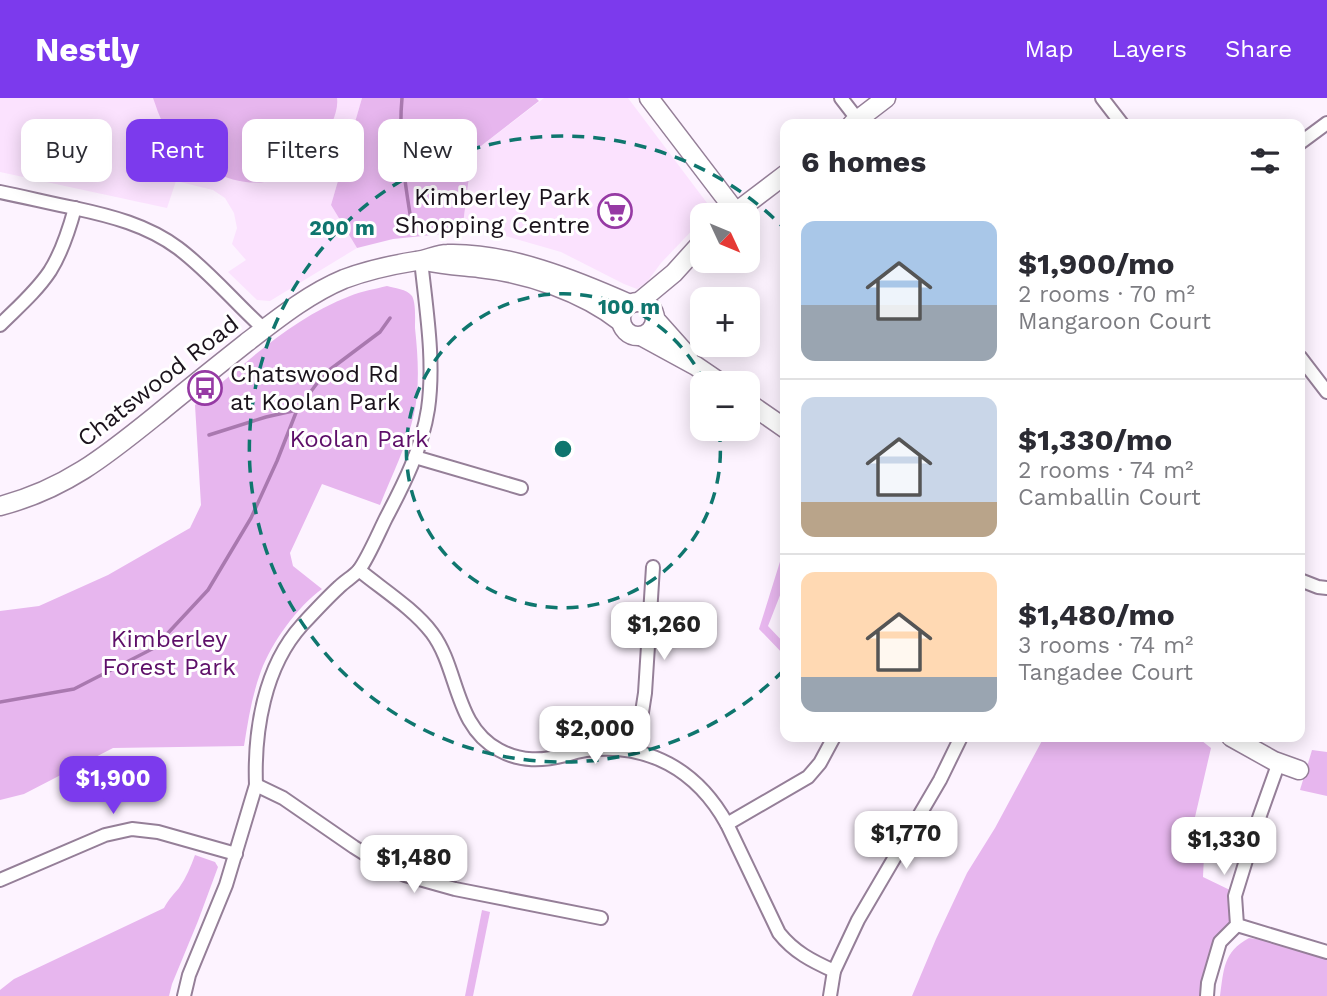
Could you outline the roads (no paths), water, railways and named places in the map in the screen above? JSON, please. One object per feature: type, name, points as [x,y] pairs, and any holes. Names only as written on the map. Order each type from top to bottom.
[{"type":"street","points":[[649,98],[727,203]]},
{"type":"street","points":[[841,98],[853,119]]},
{"type":"street","points":[[859,119],[886,98]]},
{"type":"street","points":[[1107,100],[1119,119]]},
{"type":"street","points":[[1305,139],[1327,123]]},
{"type":"street","points":[[747,203],[780,178]]},
{"type":"street","points":[[0,192],[122,220],[163,238],[211,275],[264,329]]},
{"type":"street","points":[[0,326],[36,290],[50,271],[75,208]]},
{"type":"street","points":[[644,309],[651,330],[641,336],[626,332],[621,322],[622,312],[644,309],[690,255]]},
{"type":"street","points":[[184,996],[189,975],[236,854],[256,785],[259,727],[273,673],[299,628],[359,570],[415,457],[428,410],[429,390],[430,353],[421,260]]},
{"type":"street","name":"Chatswood Road","points":[[0,506],[27,499],[52,488],[95,464],[299,304],[344,279],[381,267],[421,260],[449,266],[501,265],[592,287],[644,309],[696,366]]},
{"type":"street","name":"Chatswood Road","points":[[501,265],[570,292],[602,308],[621,322]]},
{"type":"street","name":"Chatswood Road","points":[[641,336],[703,371]]},
{"type":"street","points":[[1305,363],[1327,391]]},
{"type":"street","points":[[760,411],[780,425]]},
{"type":"street","points":[[415,457],[521,488]]},
{"type":"street","points":[[636,751],[645,694],[653,567]]},
{"type":"street","points":[[359,570],[419,618],[431,632],[449,666],[467,718],[486,742],[499,751],[521,759],[540,760],[584,750],[636,751],[661,760],[699,785],[727,824],[786,943],[805,957],[834,971]]},
{"type":"street","points":[[1305,582],[1327,588]]},
{"type":"street","points":[[727,824],[808,777],[820,763],[831,742]]},
{"type":"street","points":[[830,996],[834,971],[858,920],[940,780],[959,742]]},
{"type":"street","points":[[1239,742],[1299,770]]},
{"type":"street","points":[[1207,996],[1220,942],[1237,925],[1235,896],[1279,762]]},
{"type":"street","points":[[256,785],[283,797],[354,847],[405,875],[455,889],[601,918]]},
{"type":"street","points":[[0,880],[105,835],[132,830],[158,832],[236,854]]},
{"type":"street","points":[[1237,925],[1327,952]]},
{"type":"waterway","points":[[402,98],[402,146],[412,226]]},
{"type":"waterway","points":[[0,702],[74,689],[154,648],[208,590],[251,518],[297,410],[324,374],[380,332],[390,318]]},
{"type":"waterway","points":[[209,435],[297,410]]},
{"type":"place","name":"Kimberley Park Shopping Centre","points":[[615,211]]},
{"type":"place","name":"Chatswood Rd at Koolan Park","points":[[205,388]]},
{"type":"park label","name":"Koolan Park","points":[[359,439]]},
{"type":"park label","name":"Kimberley Forest Park","points":[[169,653]]}]
